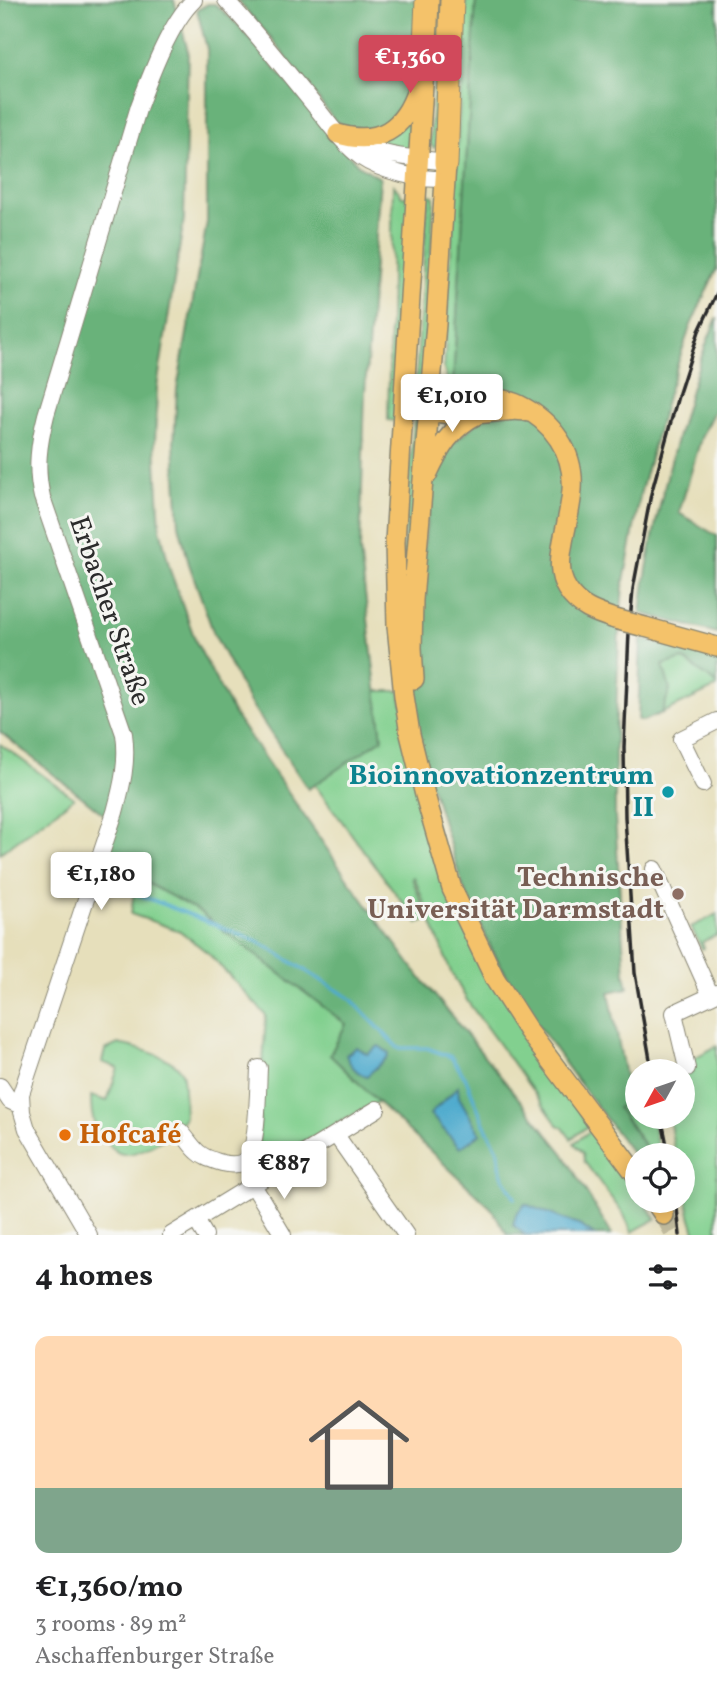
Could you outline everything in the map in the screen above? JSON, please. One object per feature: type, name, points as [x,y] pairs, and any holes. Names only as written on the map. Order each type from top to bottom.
[{"type":"highway","points":[[424,69],[437,4]]},
{"type":"highway","points":[[429,169],[437,4]]},
{"type":"main road","points":[[338,134],[350,138],[367,138],[393,128],[408,111],[424,69]]},
{"type":"main road","points":[[424,69],[429,169],[415,393],[397,492],[395,590],[400,662],[410,734],[452,889],[495,979],[529,1032],[625,1161]]},
{"type":"main road","points":[[421,777],[412,648],[413,600],[428,411],[415,393],[429,169]]},
{"type":"main road","points":[[415,393],[508,401],[522,406],[552,428],[563,444],[570,467],[572,487],[561,557],[561,571],[567,589],[580,603],[599,614],[717,647]]},
{"type":"main road","points":[[428,411],[479,414],[517,410],[533,413]]},
{"type":"main road","points":[[421,493],[425,479],[446,439],[459,425],[479,414]]},
{"type":"street","name":"Erbacher Straße","points":[[89,1235],[26,1129],[21,1107],[22,1088],[114,812],[126,759],[124,734],[41,497],[38,450],[46,415],[142,98],[169,37],[194,0]]},
{"type":"street","points":[[226,0],[338,134],[363,159],[381,167],[429,169]]},
{"type":"street","points":[[703,784],[681,739],[717,721]]},
{"type":"street","points":[[654,869],[714,994],[674,1013],[685,1059]]},
{"type":"street","points":[[180,1131],[204,1157],[238,1165],[247,1159],[254,1143],[259,1068]]},
{"type":"street","points":[[0,1086],[10,1101],[21,1107]]},
{"type":"street","points":[[171,1235],[377,1109]]},
{"type":"street","points":[[336,1135],[406,1235]]},
{"type":"street","points":[[253,1185],[283,1235]]},
{"type":"street","points":[[196,1220],[205,1235]]},
{"type":"green space","points":[[0,0],[174,0],[188,51],[184,219],[157,387],[155,444],[160,528],[170,570],[196,642],[232,711],[415,971],[563,1153],[612,1235],[594,1235],[581,1226],[514,1225],[525,1235],[507,1234],[491,1208],[330,1055],[346,1024],[197,910],[136,877],[103,866],[116,824],[0,732]]},
{"type":"green space","points":[[237,0],[418,0],[406,100],[381,130],[349,128],[335,121],[272,39]]},
{"type":"green space","points":[[439,0],[445,0],[434,148],[430,144]]},
{"type":"green space","points":[[466,0],[476,0],[453,383],[444,370]]},
{"type":"green space","points":[[476,0],[717,0],[717,268],[690,327],[668,393],[641,491],[623,587],[619,631],[615,817],[628,988],[609,992],[625,1076],[625,1101],[618,1108],[625,1118],[625,1129],[633,1129],[643,1143],[625,1144],[526,1008],[492,950],[463,887],[432,787],[421,777],[412,648],[432,476],[444,451],[481,419],[458,386],[453,383]]},
{"type":"green space","points":[[208,4],[215,4],[238,25],[357,164],[380,178],[365,392],[360,550],[382,739],[308,789],[249,701],[214,634],[189,564],[179,525],[174,444],[177,389],[207,222],[207,49],[197,10]]},
{"type":"green space","points":[[411,116],[409,152],[367,142]]},
{"type":"green space","points":[[393,184],[402,196],[412,197],[397,421],[388,420]]},
{"type":"green space","points":[[428,195],[434,198],[423,380],[419,383],[416,380]]},
{"type":"green space","points":[[717,318],[717,405],[702,435],[679,513],[717,536],[717,633],[641,613],[651,546],[666,479],[695,376]]},
{"type":"green space","points":[[417,419],[406,650],[402,568],[414,422]]},
{"type":"green space","points":[[641,639],[717,658],[717,684],[683,659],[663,665],[670,689],[662,713],[643,721],[638,720]]},
{"type":"green space","points":[[683,659],[717,684],[717,687],[662,713],[670,689],[662,665]]},
{"type":"green space","points":[[376,691],[400,691],[431,846],[588,1126],[571,1139],[557,1124],[468,1002],[451,972],[414,877],[412,878],[428,920],[418,923],[314,784],[382,739]]},
{"type":"green space","points":[[0,744],[74,798],[0,853]]},
{"type":"green space","points":[[136,877],[197,910],[346,1024],[330,1055],[378,1102],[257,1166],[266,1015],[208,953],[180,931],[131,914]]},
{"type":"green space","points":[[717,914],[717,935],[702,942],[702,949],[691,927]]},
{"type":"green space","points":[[118,1044],[172,1062],[182,1073],[184,1088],[185,1117],[176,1128],[153,1145],[125,1154],[116,1151],[103,1138],[94,1122],[91,1107],[91,1096],[107,1101],[118,1068],[102,1062],[105,1050]]},
{"type":"green space","points":[[717,1046],[717,1235],[696,1235],[690,1213],[695,1213],[695,1143],[673,1143],[671,1129],[695,1129],[695,1059],[689,1059]]},
{"type":"green space","points":[[625,1101],[625,1117],[618,1107]]},
{"type":"green space","points":[[633,1129],[654,1129],[657,1143],[643,1143]]},
{"type":"green space","points":[[591,1130],[625,1177],[625,1213],[652,1213],[656,1219],[632,1232],[624,1215],[574,1143]]},
{"type":"water","points":[[379,1046],[389,1053],[388,1057],[367,1076],[354,1069],[346,1055],[357,1047],[367,1054]]},
{"type":"water","points":[[458,1087],[459,1097],[480,1134],[460,1148],[430,1114]]},
{"type":"water","points":[[525,1204],[581,1226],[594,1235],[525,1235],[513,1225],[516,1214]]},
{"type":"waterway","points":[[122,888],[259,942],[350,998],[398,1048],[427,1048],[451,1057],[466,1079],[498,1150],[501,1173],[515,1198]]},
{"type":"tunnel","points":[[664,1215],[675,1235]]},
{"type":"railway","points":[[650,1059],[635,973],[625,817],[624,747],[629,632],[633,589],[651,494],[699,331],[717,293]]},
{"type":"railway","points":[[664,1129],[667,1143]]},
{"type":"railway","points":[[677,1213],[680,1235]]},
{"type":"place","name":"Bioinnovationzentrum II","points":[[668,792]]},
{"type":"place","name":"Technische Universität Darmstadt","points":[[678,894]]},
{"type":"place","name":"Hofcafé","points":[[65,1135]]}]
